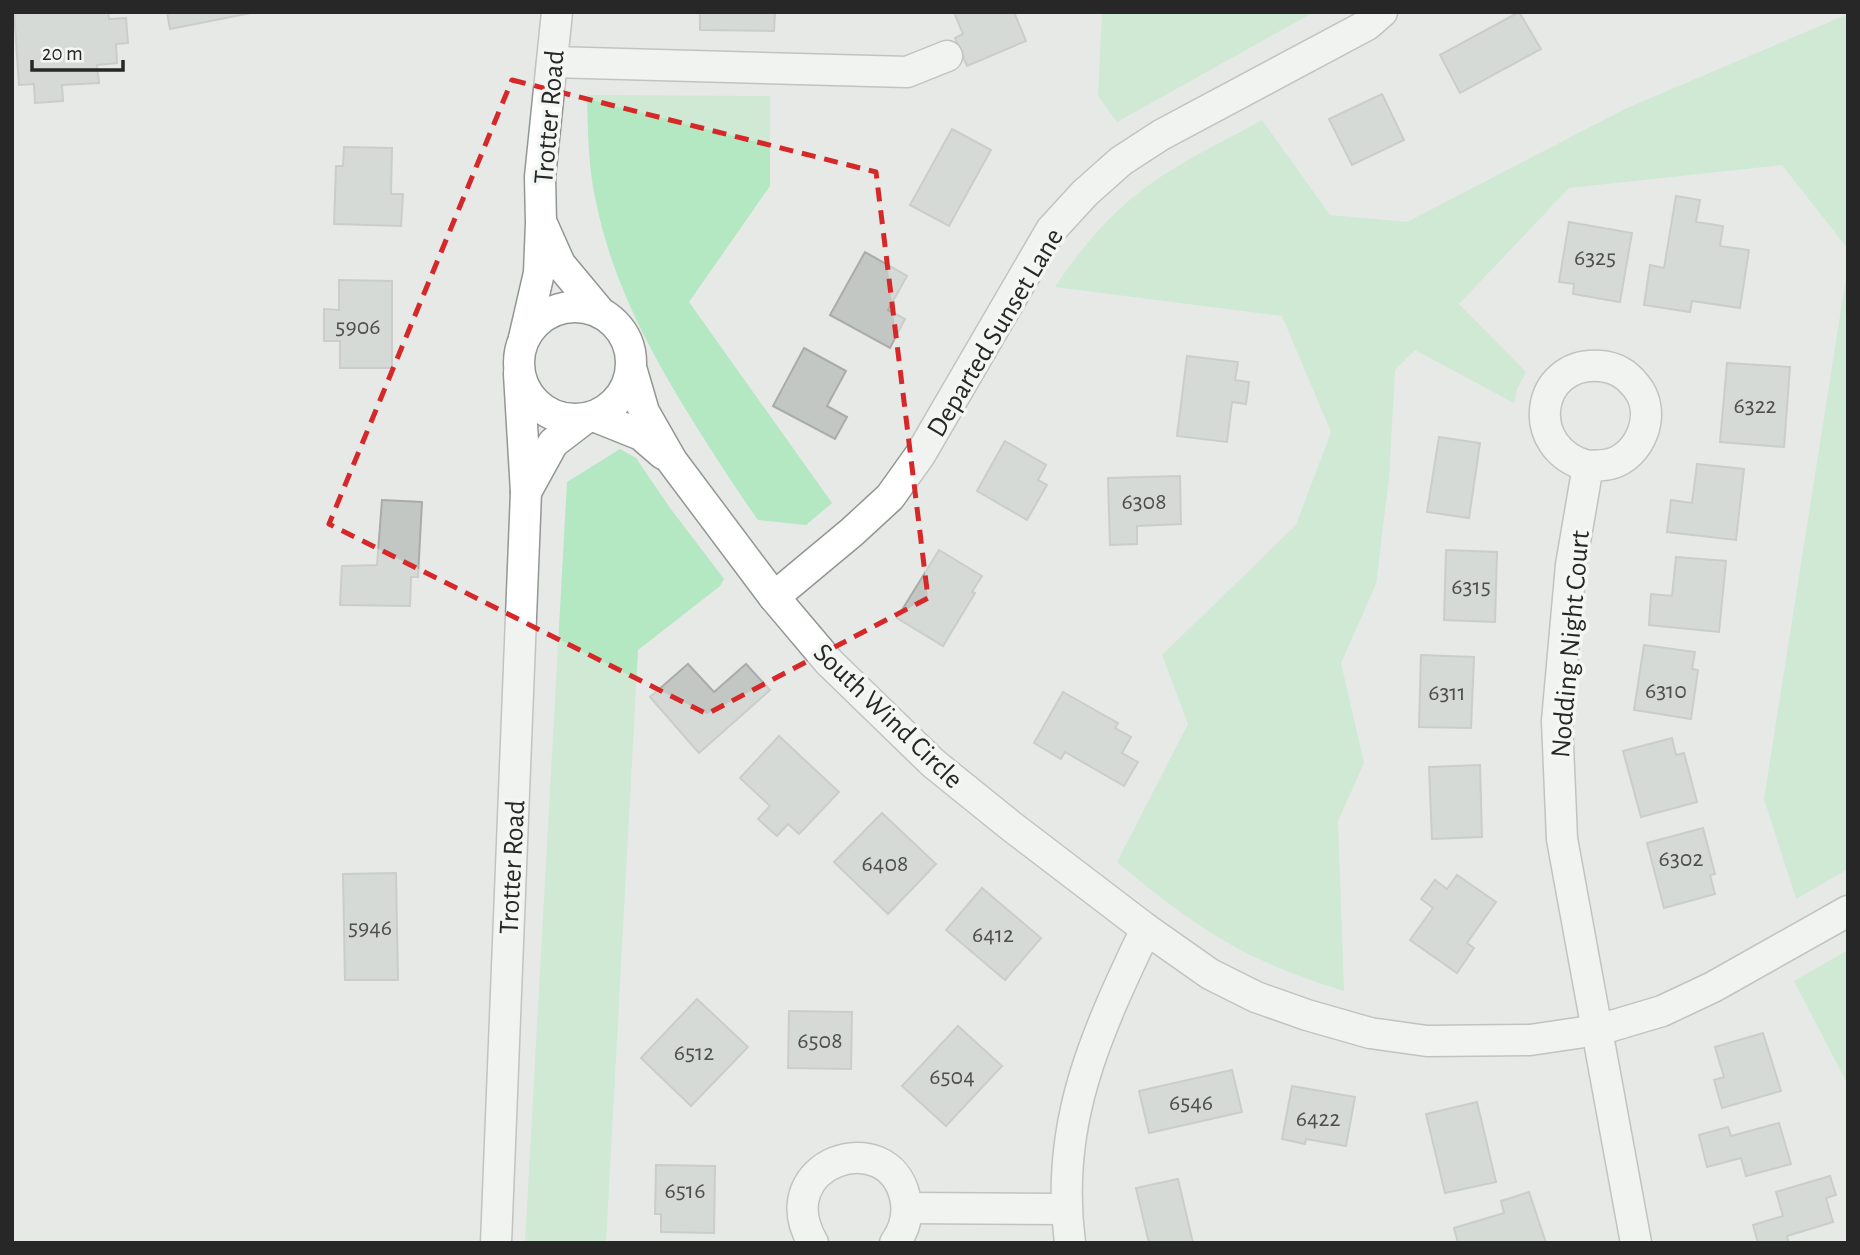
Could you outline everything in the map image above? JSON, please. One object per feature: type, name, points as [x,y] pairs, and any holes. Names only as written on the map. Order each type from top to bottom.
[{"type":"street","name":"Trotter Road","points":[[524,339],[539,273],[540,177],[557,12]]},
{"type":"street","name":"Departed Sunset Lane","points":[[774,597],[852,533],[890,497],[920,455],[1051,230],[1085,193],[1121,161],[1161,135],[1367,24],[1382,12]]},
{"type":"street","points":[[552,62],[906,72],[947,56]]},
{"type":"street","name":"Trotter Road","points":[[541,223],[561,264],[600,312]]},
{"type":"street","points":[[583,307],[600,312],[615,322],[625,336],[631,354],[632,371],[620,399],[590,418],[562,419],[542,410],[527,394],[519,374],[519,356],[524,339],[534,324],[548,313],[583,307]]},
{"type":"street","name":"South Wind Circle","points":[[632,371],[644,412],[672,461],[774,597],[830,662],[933,763],[1011,826],[1210,974],[1256,997],[1370,1033],[1427,1041],[1530,1040],[1598,1030],[1662,1011],[1713,987],[1848,911]]},
{"type":"street","name":"Trotter Road","points":[[496,1243],[526,492],[519,374]]},
{"type":"street","name":"Trotter Road","points":[[526,492],[553,443],[590,418]]},
{"type":"street","name":"South Wind Circle","points":[[590,418],[641,435],[672,461]]},
{"type":"street","name":"Nodding Night Court","points":[[1588,466],[1571,565],[1563,643],[1557,733],[1562,839],[1636,1243]]},
{"type":"street","points":[[1070,1243],[1065,1209],[1068,1139],[1082,1080],[1109,1006],[1146,929]]},
{"type":"street","points":[[813,1243],[804,1227],[802,1203],[807,1186],[818,1171],[839,1159],[860,1157],[879,1163],[893,1173],[903,1189],[908,1208],[903,1232],[895,1243]]},
{"type":"street","points":[[908,1208],[1065,1209]]},
{"type":"highlighted area","points":[[512,80],[876,172],[928,598],[707,714],[329,524]]},
{"type":"green space","points":[[1102,12],[1314,12],[1117,122],[1098,96]]},
{"type":"green space","points":[[1848,14],[1848,249],[1782,165],[1569,188],[1459,304],[1526,372],[1517,389],[1514,403],[1415,350],[1395,370],[1389,479],[1376,584],[1341,663],[1364,763],[1338,821],[1344,991],[1273,965],[1223,940],[1172,906],[1117,862],[1188,724],[1162,655],[1296,525],[1331,432],[1282,316],[1055,287],[1096,234],[1124,205],[1156,180],[1262,120],[1330,215],[1407,222],[1627,108]]},
{"type":"green space","points":[[587,95],[770,96],[770,186],[689,302],[832,503],[806,525],[758,520],[696,426],[650,346],[624,291],[603,233],[591,176]]},
{"type":"green space","points":[[1848,265],[1848,869],[1796,899],[1764,799]]},
{"type":"green space","points":[[620,449],[636,458],[724,579],[720,586],[638,650],[606,1243],[525,1243],[567,482]]},
{"type":"green space","points":[[1848,950],[1848,1085],[1794,981]]},
{"type":"building","points":[[14,12],[108,12],[109,19],[126,18],[128,43],[116,44],[117,63],[97,65],[99,83],[62,85],[63,101],[35,103],[34,84],[19,85]]},
{"type":"building","points":[[167,12],[256,12],[170,29]]},
{"type":"building","points":[[700,12],[775,12],[774,31],[700,30]]},
{"type":"building","points":[[954,12],[1014,12],[1026,41],[967,66],[955,38],[963,34]]},
{"type":"building","points":[[1519,12],[1541,49],[1460,93],[1440,55]]},
{"type":"building","points":[[1382,94],[1404,140],[1352,165],[1329,119]]},
{"type":"building","points":[[952,129],[991,150],[949,226],[910,205]]},
{"type":"building","points":[[344,147],[392,148],[391,194],[403,194],[401,226],[334,224],[336,166],[343,166]]},
{"type":"building","points":[[1676,196],[1700,200],[1696,222],[1723,226],[1720,246],[1749,250],[1740,308],[1692,301],[1690,312],[1644,305],[1650,265],[1664,268]]},
{"type":"building","points":[[1569,222],[1632,233],[1620,302],[1573,294],[1574,284],[1559,282]]},
{"type":"building","points":[[865,252],[907,276],[888,310],[905,319],[890,348],[830,315]]},
{"type":"building","points":[[339,280],[392,281],[392,368],[340,368],[340,341],[324,341],[324,309],[339,310]]},
{"type":"building","points":[[804,348],[846,371],[827,406],[847,417],[835,439],[773,406]]},
{"type":"building","points":[[1187,356],[1238,362],[1235,380],[1249,382],[1246,404],[1232,402],[1227,442],[1177,436]]},
{"type":"building","points":[[1727,363],[1790,367],[1784,447],[1720,442]]},
{"type":"building","points":[[1439,437],[1480,443],[1469,518],[1427,512]]},
{"type":"building","points":[[1005,441],[1046,465],[1038,480],[1047,485],[1027,520],[977,491]]},
{"type":"building","points":[[1697,464],[1744,469],[1736,540],[1667,532],[1671,500],[1692,503]]},
{"type":"building","points":[[1180,476],[1181,524],[1137,526],[1137,544],[1110,545],[1108,478]]},
{"type":"building","points":[[382,500],[422,502],[418,577],[411,577],[410,606],[340,605],[342,566],[377,565]]},
{"type":"building","points":[[939,550],[982,576],[972,592],[975,593],[943,646],[897,618]]},
{"type":"building","points":[[1446,550],[1497,552],[1495,622],[1444,620]]},
{"type":"building","points":[[1676,557],[1726,561],[1719,632],[1649,625],[1651,594],[1672,596]]},
{"type":"building","points":[[1644,645],[1695,652],[1692,669],[1698,670],[1691,719],[1634,710]]},
{"type":"building","points":[[1421,655],[1474,657],[1471,728],[1419,727]]},
{"type":"building","points":[[688,664],[714,692],[746,664],[770,690],[699,753],[650,697]]},
{"type":"building","points":[[1063,692],[1118,723],[1115,728],[1131,737],[1122,753],[1138,762],[1124,786],[1065,752],[1061,759],[1034,743]]},
{"type":"building","points":[[779,736],[839,792],[799,834],[788,824],[777,836],[758,819],[770,806],[740,778]]},
{"type":"building","points":[[1672,738],[1676,755],[1684,753],[1697,802],[1641,817],[1623,751]]},
{"type":"building","points":[[1480,765],[1482,837],[1432,839],[1429,767]]},
{"type":"building","points":[[882,813],[936,864],[888,914],[834,862]]},
{"type":"building","points":[[1703,828],[1715,874],[1710,875],[1715,894],[1664,908],[1647,843]]},
{"type":"building","points":[[396,873],[398,980],[345,980],[343,874]]},
{"type":"building","points":[[1457,875],[1496,902],[1467,943],[1474,948],[1457,973],[1410,940],[1433,908],[1421,899],[1435,880],[1447,889]]},
{"type":"building","points":[[982,888],[1041,938],[1005,980],[946,930]]},
{"type":"building","points":[[697,999],[748,1047],[691,1106],[641,1058]]},
{"type":"building","points":[[789,1011],[852,1012],[851,1069],[788,1068]]},
{"type":"building","points":[[958,1026],[1002,1066],[946,1126],[902,1086]]},
{"type":"building","points":[[1763,1033],[1781,1091],[1722,1108],[1714,1080],[1724,1077],[1715,1047]]},
{"type":"building","points":[[1232,1070],[1242,1112],[1149,1133],[1139,1091]]},
{"type":"building","points":[[1292,1086],[1355,1097],[1346,1146],[1306,1139],[1305,1144],[1282,1139]]},
{"type":"building","points":[[1477,1102],[1496,1182],[1445,1193],[1426,1114]]},
{"type":"building","points":[[1779,1123],[1791,1164],[1746,1176],[1741,1158],[1707,1167],[1699,1135],[1728,1127],[1731,1136]]},
{"type":"building","points":[[656,1165],[715,1166],[714,1233],[661,1232],[661,1214],[655,1214]]},
{"type":"building","points":[[1830,1176],[1836,1195],[1826,1198],[1833,1222],[1787,1236],[1789,1243],[1758,1243],[1753,1225],[1783,1216],[1776,1192]]},
{"type":"building","points":[[1178,1179],[1193,1243],[1149,1243],[1136,1188]]},
{"type":"building","points":[[1529,1192],[1546,1243],[1458,1243],[1454,1228],[1504,1213],[1501,1201]]}]
